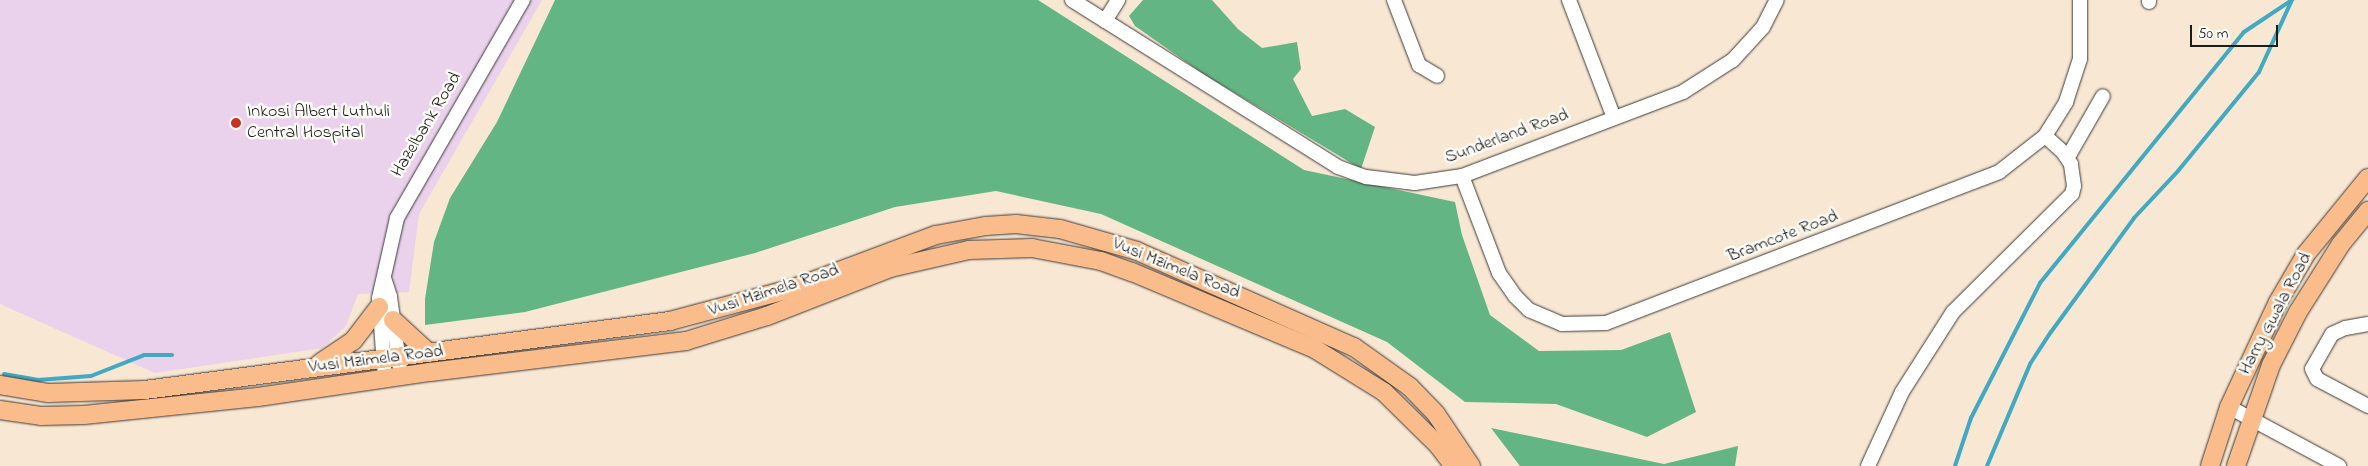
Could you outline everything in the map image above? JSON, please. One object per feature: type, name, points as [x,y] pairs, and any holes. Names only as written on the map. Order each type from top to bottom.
[{"type":"main road","name":"Harry Gwala Road","points":[[2210,466],[2229,407],[2264,331],[2306,254],[2368,178]]},
{"type":"main road","name":"Harry Gwala Road","points":[[2236,466],[2271,365],[2298,312],[2337,251],[2368,211]]},
{"type":"main road","name":"Vusi Mzimela Road","points":[[0,385],[48,393],[106,392],[390,358],[670,321],[716,311],[794,288],[936,236],[986,226],[1016,224],[1060,229],[1137,251],[1354,347],[1410,386],[1436,414],[1471,466]]},
{"type":"main road","name":"Vusi Mzimela Road","points":[[0,410],[42,416],[84,415],[258,397],[686,341],[768,316],[890,268],[969,250],[1032,248],[1092,259],[1132,272],[1315,349],[1384,392],[1433,439],[1454,466]]},
{"type":"main road","points":[[314,367],[344,349],[379,307]]},
{"type":"main road","points":[[393,320],[429,353]]},
{"type":"street","name":"Hazelbank Road","points":[[393,378],[379,307],[390,242],[408,196],[523,0]]},
{"type":"street","name":"Sunderland Road","points":[[1072,0],[1338,167],[1392,181],[1437,181],[1462,176],[1683,92],[1710,78],[1749,44],[1763,27],[1777,0]]},
{"type":"street","points":[[1105,21],[1118,0]]},
{"type":"street","points":[[1394,0],[1419,65],[1437,76]]},
{"type":"street","points":[[1569,0],[1614,118]]},
{"type":"street","name":"Bramcote Road","points":[[1462,176],[1499,274],[1515,296],[1529,310],[1547,319],[1562,324],[1594,326],[1973,185],[1999,172],[2045,136],[2066,102],[2080,59],[2080,0]]},
{"type":"street","points":[[2068,157],[2103,96]]},
{"type":"street","points":[[1868,466],[1902,392],[1953,312],[2072,194],[2074,176],[2068,157],[2045,136]]},
{"type":"street","name":"Hazelbank Road","points":[[384,278],[393,320],[390,358]]},
{"type":"street","points":[[2368,324],[2345,328],[2332,334],[2312,369],[2317,379],[2368,406]]},
{"type":"street","points":[[2229,407],[2253,418],[2339,466]]},
{"type":"shaded area","name":"Inkosi Albert Luthuli Central Hospital","points":[[0,0],[542,0],[419,214],[409,292],[358,294],[346,326],[322,348],[155,373],[0,304]]},
{"type":"green space","points":[[555,0],[1038,0],[1304,170],[1455,202],[1462,235],[1490,315],[1539,351],[1621,350],[1670,332],[1696,412],[1647,437],[1556,404],[1465,402],[1387,342],[1101,214],[996,191],[895,207],[755,253],[525,312],[425,325],[425,299],[434,242],[450,198],[497,122]]},
{"type":"green space","points":[[1143,0],[1212,0],[1238,29],[1262,48],[1297,42],[1301,69],[1293,79],[1312,116],[1345,109],[1375,127],[1361,169],[1202,73],[1135,26],[1129,16]]},
{"type":"green space","points":[[1491,428],[1664,464],[1738,446],[1735,466],[1520,466]]},
{"type":"waterway","points":[[1955,466],[1971,418],[2040,283],[2244,32],[2292,0]]},
{"type":"waterway","points":[[1987,466],[2030,364],[2134,218],[2178,171],[2259,72],[2291,2]]},
{"type":"waterway","points":[[4,374],[38,380],[91,376],[144,355],[172,355]]},
{"type":"place","name":"Inkosi Albert Luthuli Central Hospital","points":[[236,123]]}]
